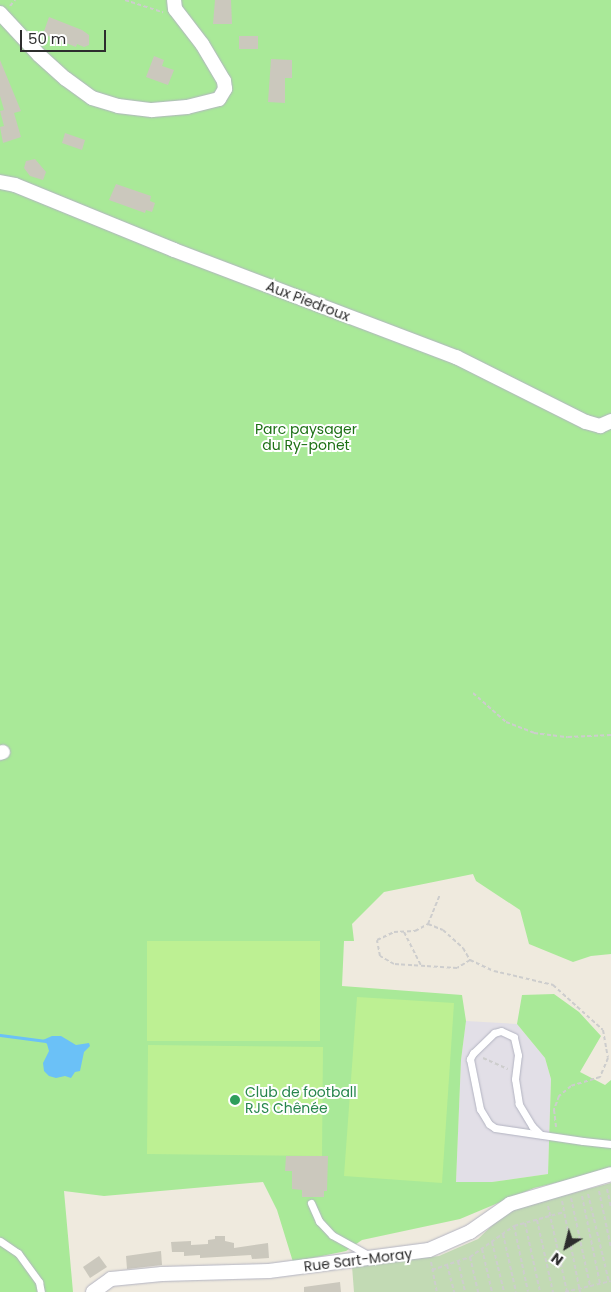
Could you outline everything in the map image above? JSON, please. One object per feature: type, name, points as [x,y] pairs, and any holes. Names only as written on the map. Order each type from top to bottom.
[{"type":"street","points":[[0,13],[59,73],[92,98],[118,106],[152,110],[187,107],[219,99],[225,89],[224,81],[175,4]]},
{"type":"street","name":"Aux Piedroux","points":[[0,182],[15,185],[174,250],[456,357],[586,422],[604,425],[611,421]]},
{"type":"street","name":"Rue Sart-Moray","points":[[93,1292],[112,1279],[162,1274],[270,1271],[374,1259],[429,1250],[470,1232],[510,1204],[545,1192],[611,1174]]},
{"type":"lane","points":[[540,1134],[532,1126],[518,1104],[516,1073],[518,1046],[514,1037],[501,1031],[488,1037],[470,1059],[480,1109],[489,1124],[495,1128],[611,1144]]},
{"type":"lane","points":[[311,1203],[319,1220],[332,1235],[374,1259]]},
{"type":"lane","points":[[0,1241],[18,1253],[38,1282],[41,1292]]},
{"type":"path","points":[[125,0],[163,12],[175,4]]},
{"type":"path","points":[[473,693],[506,722],[534,733],[568,737],[611,735]]},
{"type":"path","points":[[440,895],[428,924],[415,931],[394,932],[377,940],[380,956],[394,964],[457,968],[470,960]]},
{"type":"path","points":[[428,924],[444,930],[463,948],[470,960],[494,971],[553,985],[603,1030],[608,1058],[600,1077],[571,1086],[559,1096],[554,1110],[557,1137]]},
{"type":"path","points":[[404,932],[421,966]]},
{"type":"path","points":[[480,1056],[516,1073]]},
{"type":"path","points":[[607,1189],[611,1208]]},
{"type":"path","points":[[599,1191],[611,1248]]},
{"type":"path","points":[[545,1192],[566,1292],[610,1282],[588,1194]]},
{"type":"path","points":[[582,1195],[600,1284]]},
{"type":"path","points":[[571,1198],[590,1286]]},
{"type":"path","points":[[562,1200],[579,1290]]},
{"type":"path","points":[[432,1270],[470,1257],[514,1226],[564,1212]]},
{"type":"path","points":[[536,1220],[553,1292]]},
{"type":"path","points":[[525,1223],[540,1292]]},
{"type":"path","points":[[514,1226],[528,1292]]},
{"type":"path","points":[[503,1234],[516,1292]]},
{"type":"path","points":[[492,1242],[504,1292]]},
{"type":"path","points":[[482,1249],[492,1292]]},
{"type":"path","points":[[429,1250],[437,1292]]},
{"type":"path","points":[[470,1257],[478,1292]]},
{"type":"path","points":[[458,1261],[465,1292]]},
{"type":"path","points":[[447,1265],[454,1292]]},
{"type":"shaded area","points":[[466,1021],[517,1024],[545,1058],[551,1079],[548,1174],[492,1182],[456,1182],[461,1060]]},
{"type":"green space","name":"Parc paysager du Ry-ponet","points":[[0,0],[611,0],[611,954],[591,956],[573,962],[529,944],[520,910],[476,881],[473,874],[384,892],[352,924],[354,941],[344,941],[342,986],[462,995],[466,1021],[461,1060],[456,1182],[492,1182],[548,1174],[551,1079],[545,1058],[517,1024],[522,995],[554,994],[579,1012],[601,1036],[580,1072],[605,1085],[611,1080],[611,1170],[534,1188],[460,1219],[362,1240],[346,1251],[293,1262],[277,1210],[263,1182],[104,1196],[64,1191],[73,1292],[0,1292]]},
{"type":"green space","points":[[147,941],[320,941],[320,1041],[147,1041]]},
{"type":"green space","name":"Club de football RJS Chênée","points":[[357,997],[454,1003],[442,1183],[344,1176]]},
{"type":"green space","name":"Club de football RJS Chênée","points":[[148,1045],[323,1047],[322,1156],[147,1154]]},
{"type":"green space","points":[[611,1183],[611,1292],[354,1292],[352,1266],[439,1256],[478,1239],[508,1210]]},
{"type":"water","points":[[52,1036],[61,1036],[76,1045],[89,1043],[90,1046],[84,1052],[80,1071],[75,1072],[71,1078],[65,1076],[56,1078],[49,1076],[44,1071],[43,1063],[49,1051],[47,1044],[43,1040]]},
{"type":"building","points":[[215,0],[231,0],[232,24],[213,24]]},
{"type":"building","points":[[49,17],[82,30],[89,35],[89,45],[84,47],[77,44],[76,47],[43,34]]},
{"type":"building","points":[[239,36],[258,36],[258,49],[239,49]]},
{"type":"building","points":[[154,56],[164,60],[162,66],[174,70],[168,85],[146,77]]},
{"type":"building","points":[[271,59],[292,60],[292,78],[285,78],[285,103],[268,102]]},
{"type":"building","points":[[0,60],[21,111],[14,113],[21,137],[3,143],[0,127],[4,126],[0,111],[4,110],[0,96]]},
{"type":"building","points":[[65,133],[85,140],[82,150],[62,143]]},
{"type":"building","points":[[35,159],[46,172],[43,180],[30,176],[24,168],[26,161]]},
{"type":"building","points":[[116,184],[151,196],[150,201],[155,203],[152,212],[146,210],[145,213],[109,200]]},
{"type":"building","points":[[286,1156],[328,1156],[327,1191],[324,1191],[324,1197],[302,1197],[302,1190],[292,1189],[292,1171],[285,1171]]},
{"type":"building","points":[[215,1236],[225,1236],[225,1241],[234,1243],[234,1248],[268,1243],[269,1258],[252,1259],[251,1255],[200,1258],[200,1255],[184,1256],[184,1252],[172,1252],[171,1242],[191,1241],[191,1245],[208,1244],[208,1240],[215,1239]]},
{"type":"building","points":[[161,1251],[162,1265],[127,1269],[126,1256]]},
{"type":"building","points":[[99,1256],[107,1267],[90,1278],[83,1267]]},
{"type":"building","points":[[340,1282],[341,1292],[304,1292],[304,1287]]},
{"type":"waterway","points":[[0,1035],[46,1041]]},
{"type":"place","name":"Club de football RJS Chênée","points":[[235,1100]]}]
